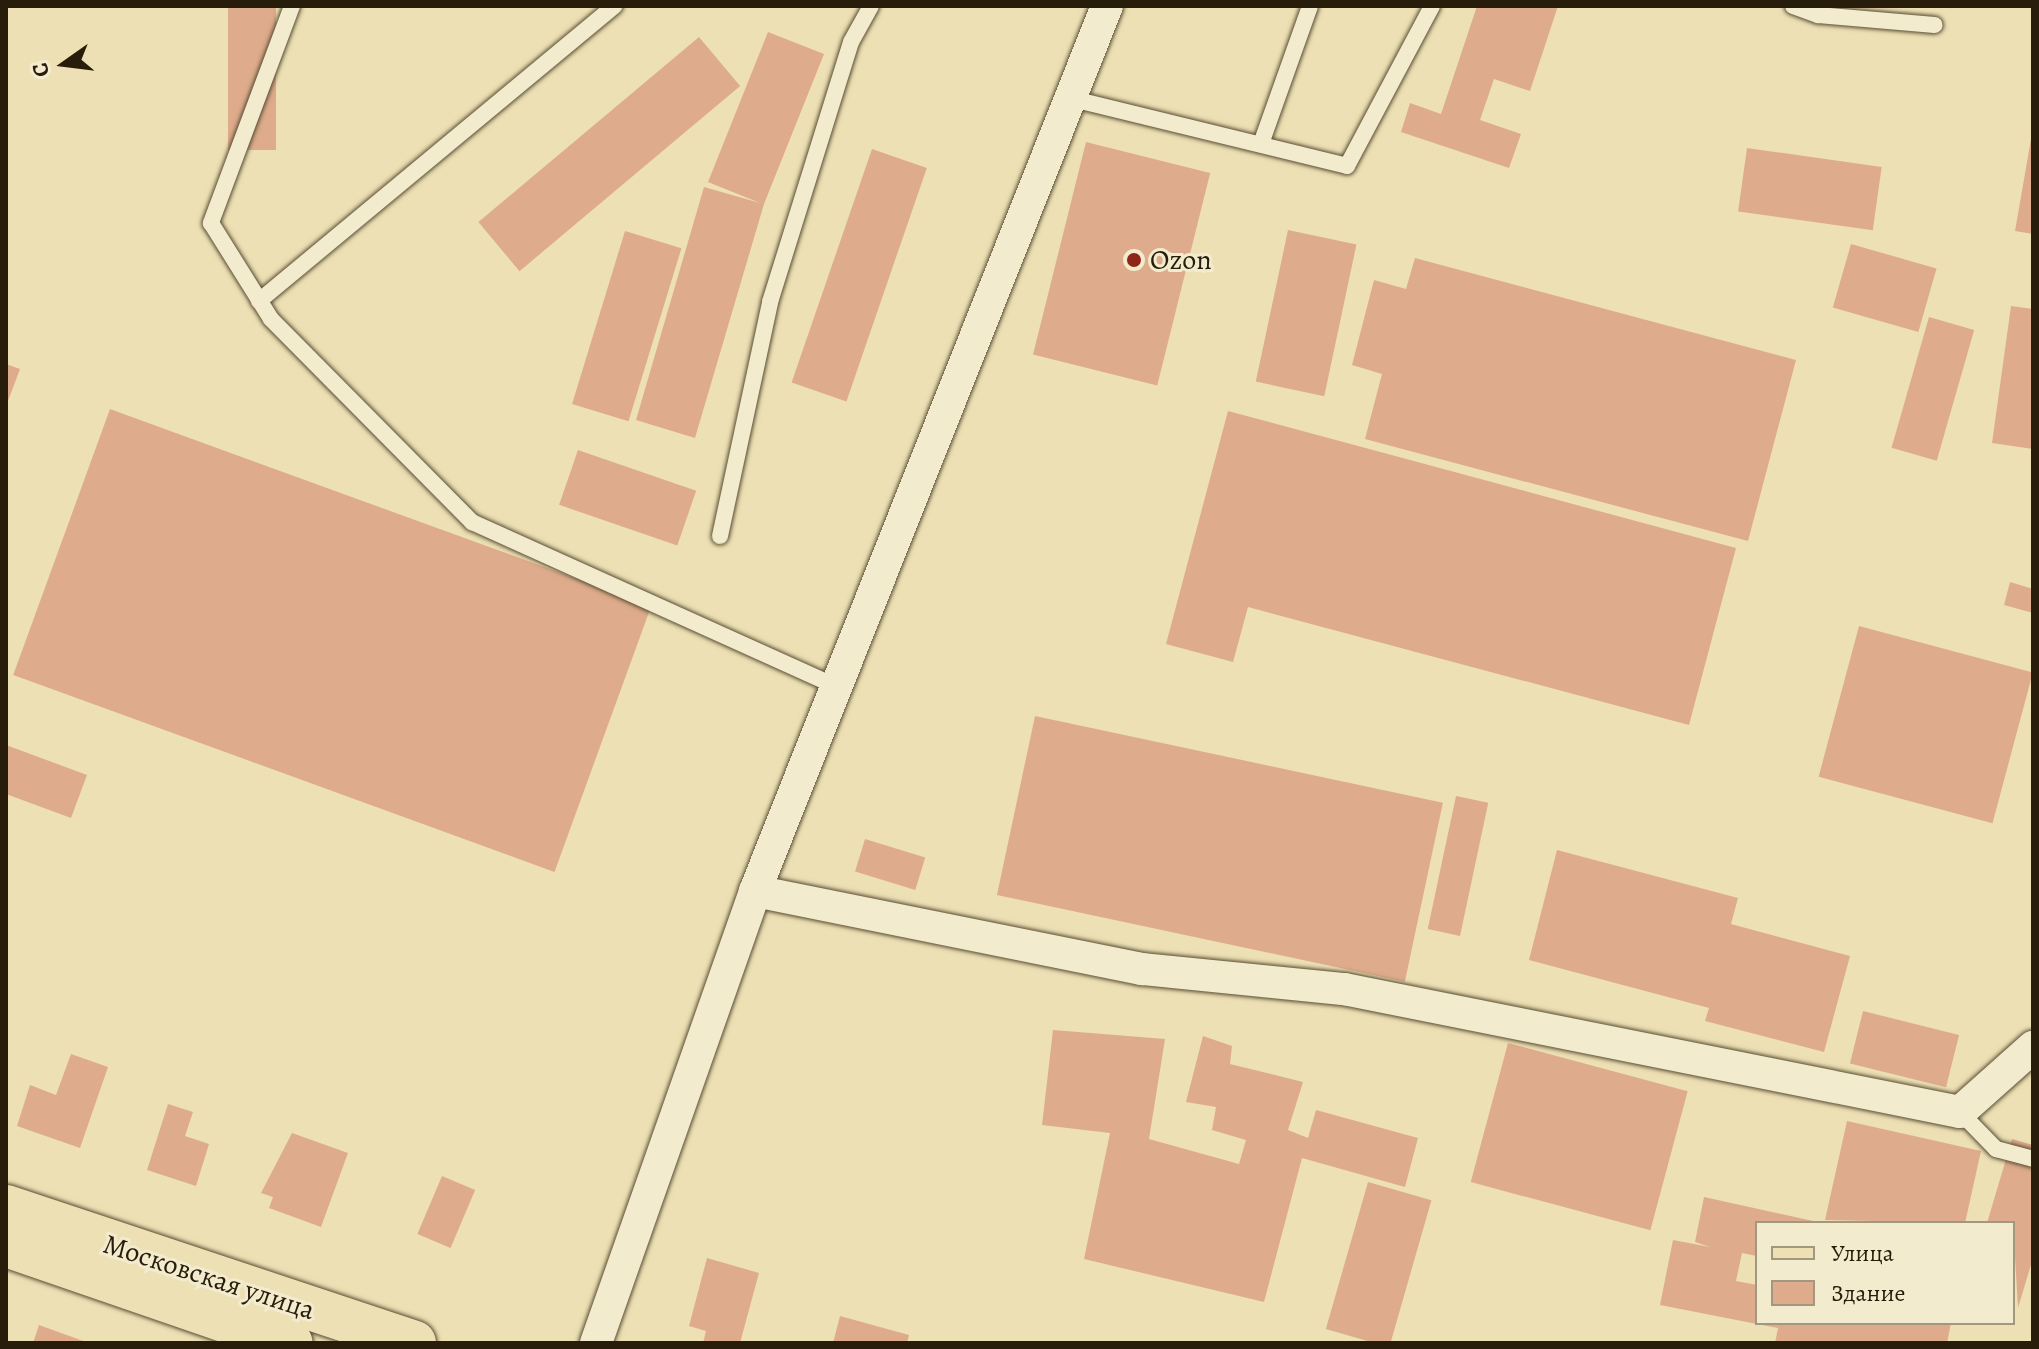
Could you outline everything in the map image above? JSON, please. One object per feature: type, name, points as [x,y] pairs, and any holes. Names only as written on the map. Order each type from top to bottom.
[{"type":"main road","name":"Московская улица","points":[[6,1207],[414,1343]]},
{"type":"main road","name":"Московская улица","points":[[6,1245],[291,1343]]},
{"type":"street","points":[[596,1343],[755,891],[1073,99],[1107,6]]},
{"type":"street","points":[[755,891],[1142,969],[1344,989],[1960,1112],[2033,1047]]},
{"type":"lane","points":[[292,6],[211,223],[259,301],[472,522],[837,687]]},
{"type":"lane","points":[[259,301],[614,6]]},
{"type":"lane","points":[[720,536],[770,302],[851,42],[871,6]]},
{"type":"lane","points":[[1262,141],[1310,6]]},
{"type":"lane","points":[[1073,99],[1262,141],[1347,166],[1432,6]]},
{"type":"lane","points":[[1793,6],[1818,15],[1935,25]]},
{"type":"lane","points":[[1960,1112],[1996,1149],[2033,1159]]},
{"type":"building","points":[[228,6],[276,6],[276,150],[228,150]]},
{"type":"building","points":[[1477,6],[1558,6],[1530,91],[1494,79],[1480,120],[1521,134],[1509,168],[1401,132],[1410,103],[1441,114]]},
{"type":"building","points":[[768,32],[824,54],[764,204],[695,438],[636,420],[704,187],[760,203],[708,182]]},
{"type":"building","points":[[699,37],[740,86],[520,271],[478,222]]},
{"type":"building","points":[[2033,139],[2033,234],[2015,231]]},
{"type":"building","points":[[1086,142],[1210,173],[1157,385],[1033,354]]},
{"type":"building","points":[[1747,148],[1882,167],[1873,230],[1738,211]]},
{"type":"building","points":[[872,149],[927,168],[846,401],[792,383]]},
{"type":"building","points":[[1288,230],[1356,245],[1324,396],[1256,382]]},
{"type":"building","points":[[625,231],[681,248],[629,421],[572,404]]},
{"type":"building","points":[[1851,244],[1937,269],[1918,332],[1833,307]]},
{"type":"building","points":[[1415,258],[1796,360],[1748,541],[1365,439],[1382,374],[1352,365],[1374,280],[1406,289]]},
{"type":"building","points":[[2011,306],[2033,309],[2033,449],[1992,443]]},
{"type":"building","points":[[1929,317],[1974,330],[1937,461],[1892,448]]},
{"type":"building","points":[[6,364],[20,369],[8,401],[6,400]]},
{"type":"building","points":[[110,409],[651,606],[554,872],[13,675]]},
{"type":"building","points":[[1228,411],[1736,548],[1689,725],[1248,607],[1233,662],[1166,644]]},
{"type":"building","points":[[578,450],[696,491],[677,546],[559,505]]},
{"type":"building","points":[[2010,582],[2033,589],[2033,613],[2004,605]]},
{"type":"building","points":[[1859,626],[2033,673],[1992,823],[1819,777]]},
{"type":"building","points":[[1035,716],[1443,803],[1405,982],[997,895]]},
{"type":"building","points":[[6,745],[87,775],[71,818],[6,794]]},
{"type":"building","points":[[1456,796],[1488,803],[1460,936],[1428,929]]},
{"type":"building","points":[[865,839],[925,857],[915,890],[855,872]]},
{"type":"building","points":[[1557,850],[1738,898],[1731,924],[1850,956],[1824,1052],[1705,1021],[1709,1008],[1529,960]]},
{"type":"building","points":[[1863,1011],[1959,1035],[1946,1087],[1850,1063]]},
{"type":"building","points":[[1053,1030],[1165,1039],[1149,1139],[1239,1164],[1246,1140],[1212,1130],[1216,1107],[1186,1102],[1203,1036],[1232,1046],[1230,1064],[1303,1082],[1288,1130],[1308,1138],[1316,1110],[1418,1138],[1405,1187],[1302,1158],[1264,1302],[1084,1259],[1110,1133],[1042,1125]]},
{"type":"building","points":[[1508,1043],[1688,1091],[1650,1230],[1471,1182]]},
{"type":"building","points":[[71,1054],[108,1067],[80,1148],[17,1126],[30,1085],[56,1095]]},
{"type":"building","points":[[168,1104],[193,1112],[185,1136],[209,1144],[196,1186],[147,1170]]},
{"type":"building","points":[[1847,1121],[1981,1151],[1965,1221],[1825,1220]]},
{"type":"building","points":[[292,1133],[348,1153],[321,1227],[269,1208],[273,1197],[261,1193]]},
{"type":"building","points":[[2012,1139],[2033,1145],[2033,1258],[2018,1308],[2015,1221],[1988,1221]]},
{"type":"building","points":[[442,1176],[475,1190],[451,1248],[417,1234]]},
{"type":"building","points":[[1368,1182],[1431,1200],[1390,1343],[1374,1343],[1326,1329]]},
{"type":"building","points":[[1704,1197],[1813,1221],[1755,1221],[1755,1256],[1742,1253],[1736,1281],[1755,1285],[1755,1324],[1660,1305],[1673,1240],[1710,1247],[1695,1242]]},
{"type":"building","points":[[707,1258],[759,1273],[740,1343],[703,1343],[706,1331],[689,1326]]},
{"type":"building","points":[[840,1316],[909,1335],[907,1343],[833,1343]]},
{"type":"building","points":[[39,1325],[89,1343],[33,1343]]},
{"type":"building","points":[[1762,1325],[1951,1325],[1947,1343],[1775,1343],[1778,1328]]},
{"type":"place","name":"Ozon","points":[[1134,260]]}]
